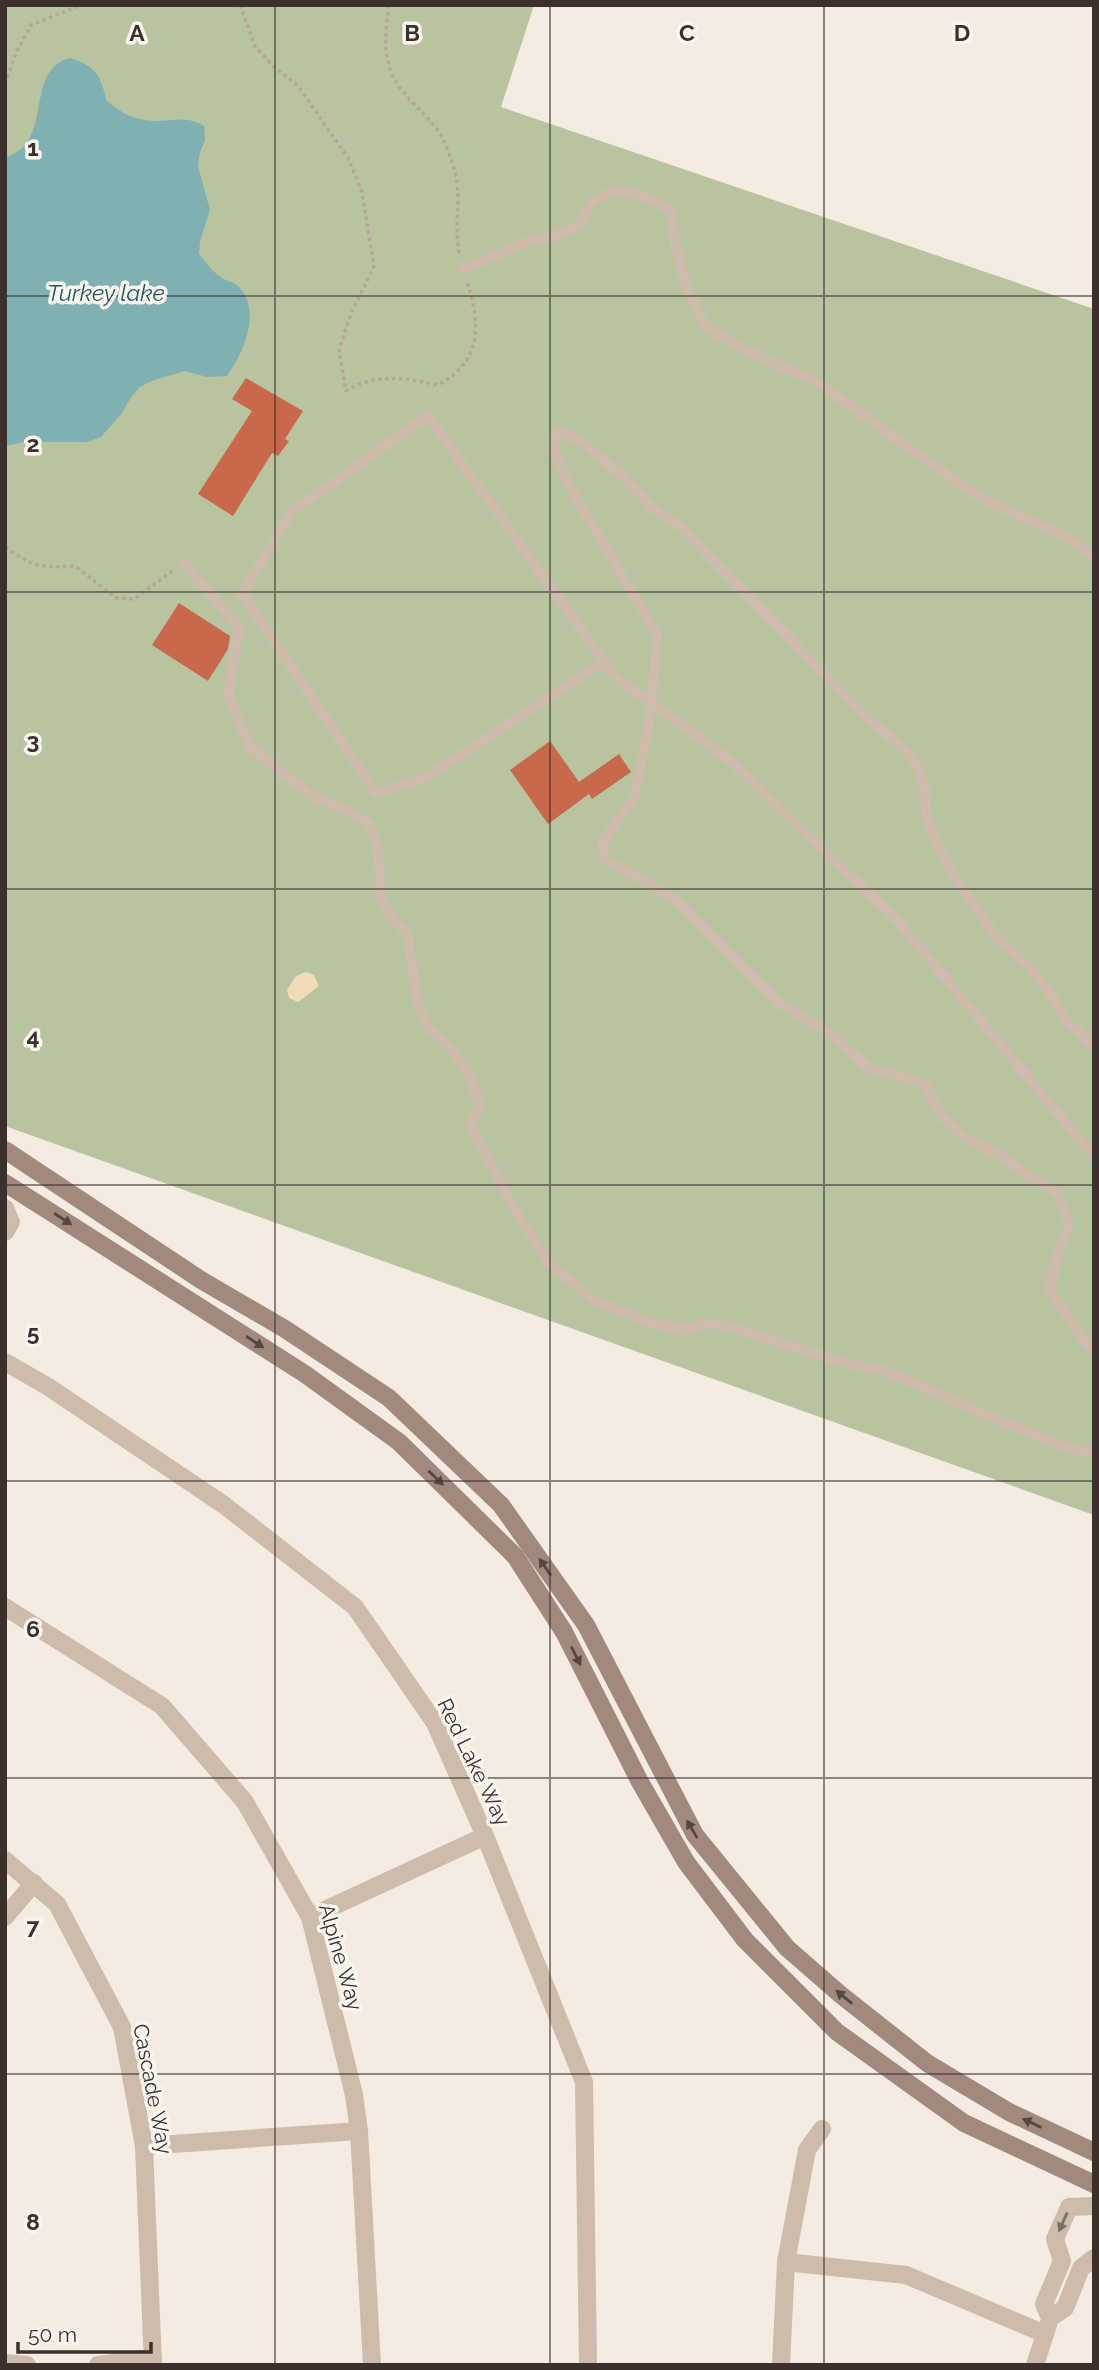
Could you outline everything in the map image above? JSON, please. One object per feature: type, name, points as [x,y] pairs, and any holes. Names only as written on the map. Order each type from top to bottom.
[{"type":"main road","points":[[5,1150],[201,1280],[285,1329],[389,1398],[500,1505],[508,1516],[586,1625],[695,1835],[788,1948],[841,1995],[927,2063],[1009,2112],[1094,2152]]},
{"type":"main road","points":[[24,1163],[7,1189],[305,1374],[399,1442],[515,1556],[564,1632],[640,1782],[686,1862],[745,1940],[837,2032],[964,2123],[1094,2184]]},
{"type":"street","points":[[5,1208],[11,1222],[5,1232]]},
{"type":"street","name":"Red Lake Way","points":[[5,1362],[47,1385],[224,1505],[355,1607],[435,1723],[485,1836],[584,2082],[588,2365]]},
{"type":"street","name":"Alpine Way","points":[[5,1607],[162,1706],[245,1802],[310,1917],[354,2095],[359,2132],[372,2365]]},
{"type":"street","points":[[310,1917],[485,1836]]},
{"type":"street","name":"Cascade Way","points":[[5,1860],[57,1904],[122,2027],[144,2146],[153,2362]]},
{"type":"street","points":[[5,1917],[34,1883]]},
{"type":"street","points":[[782,2365],[786,2262],[807,2150],[822,2129]]},
{"type":"street","points":[[144,2146],[359,2132]]},
{"type":"street","points":[[1048,2326],[1044,2304],[1062,2261],[1055,2239],[1069,2207],[1094,2206]]},
{"type":"street","points":[[1035,2365],[1048,2326],[1065,2308],[1088,2263],[1062,2261]]},
{"type":"street","points":[[786,2262],[906,2276],[1048,2326]]},
{"type":"street","points":[[98,2365],[153,2362]]},
{"type":"street","points":[[5,2363],[27,2365]]},
{"type":"lane","points":[[463,270],[526,242],[556,236],[579,225],[593,201],[615,190],[640,194],[671,210],[674,239],[687,289],[705,326],[737,346],[818,383],[978,497],[1068,538],[1094,557]]},
{"type":"lane","points":[[604,662],[423,779],[376,793],[242,594],[291,512],[428,416],[615,677],[727,758],[897,920],[1094,1157]]},
{"type":"lane","points":[[1094,1046],[1064,1018],[1050,992],[1030,968],[996,936],[958,882],[926,817],[925,785],[912,757],[865,716],[681,527],[657,512],[622,476],[580,440],[557,432],[554,450],[569,486],[658,636],[648,729],[634,799],[603,841],[606,861],[676,900],[781,1005],[826,1030],[869,1068],[926,1086],[942,1118],[964,1137],[1005,1158],[1025,1174],[1057,1193],[1069,1225],[1056,1259],[1050,1290],[1094,1351]]},
{"type":"lane","points":[[186,564],[239,628],[228,695],[250,747],[312,796],[369,823],[378,851],[381,899],[392,918],[408,934],[416,997],[428,1027],[450,1048],[469,1074],[480,1106],[470,1124],[521,1221],[550,1264],[594,1300],[649,1323],[685,1330],[705,1323],[727,1326],[852,1365],[882,1370],[1041,1438],[1079,1451],[1094,1452]]},
{"type":"path","points":[[5,84],[16,53],[31,25],[82,5]]},
{"type":"path","points":[[240,5],[255,46],[273,66],[298,86],[348,158],[362,192],[374,265],[351,314],[339,349],[346,391],[359,383],[402,377],[438,385],[455,375],[472,352],[476,310],[455,239],[459,197],[454,172],[442,137],[401,89],[390,70],[385,41],[389,5]]},
{"type":"path","points":[[5,547],[26,562],[46,568],[75,566],[116,598],[134,599],[162,577],[186,564]]},
{"type":"green space","points":[[5,5],[534,5],[501,107],[1094,309],[1094,1515],[5,1126]]},
{"type":"sand","points":[[306,972],[314,975],[319,986],[298,1002],[289,998],[287,990],[296,976]]},
{"type":"water","name":"Turkey lake","points":[[69,58],[85,64],[95,72],[102,84],[106,100],[119,110],[139,119],[182,119],[204,126],[205,140],[198,166],[210,210],[200,241],[199,254],[216,273],[237,285],[245,295],[250,318],[244,343],[227,376],[207,377],[185,371],[154,380],[140,387],[101,437],[87,442],[24,442],[5,446],[5,158],[20,150],[29,140],[48,74],[56,65]]},
{"type":"building","points":[[246,378],[303,411],[285,439],[289,441],[278,456],[272,453],[233,516],[198,494],[252,411],[232,399]]},
{"type":"building","points":[[179,603],[230,636],[228,649],[208,681],[152,645]]},
{"type":"building","points":[[550,741],[579,782],[619,754],[631,772],[592,799],[589,794],[548,824],[510,770]]}]
